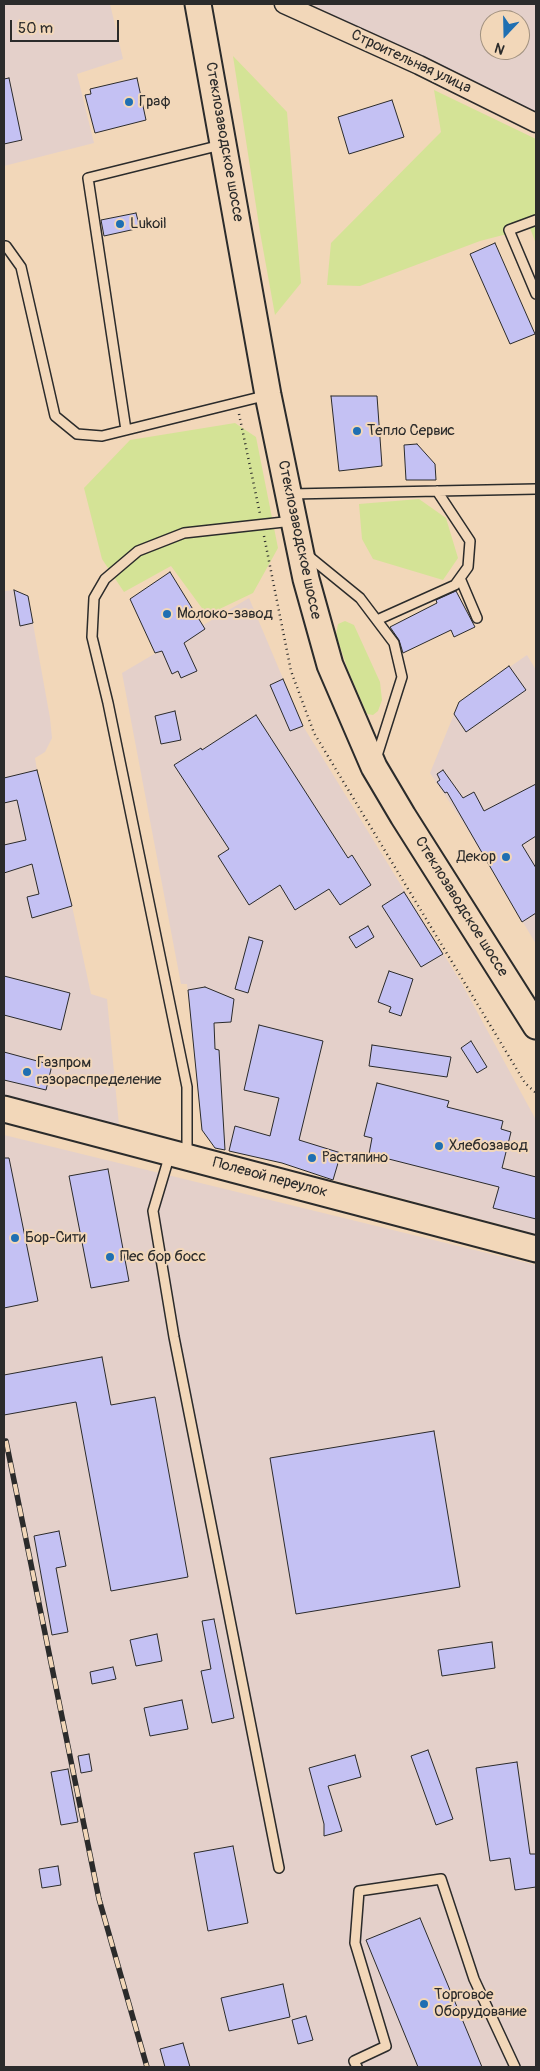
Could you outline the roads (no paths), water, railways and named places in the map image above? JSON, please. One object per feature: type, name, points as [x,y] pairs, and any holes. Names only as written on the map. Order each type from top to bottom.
[{"type":"main road","name":"Стеклозаводское шоссе","points":[[198,4],[268,395],[293,521],[318,627],[330,665],[374,767],[536,1026]]},
{"type":"main road","name":"Полевой переулок","points":[[4,1109],[536,1249]]},
{"type":"street","name":"Строительная улица","points":[[284,4],[419,65],[536,123]]},
{"type":"lane","points":[[126,430],[88,178],[224,144]]},
{"type":"lane","points":[[536,220],[509,230],[536,294]]},
{"type":"lane","points":[[4,246],[6,246],[21,267],[55,416],[77,434],[102,436],[268,395]]},
{"type":"lane","points":[[288,494],[536,489]]},
{"type":"lane","points":[[377,620],[455,585],[468,567],[470,541],[437,491]]},
{"type":"lane","points":[[279,1868],[174,1337],[153,1211],[179,1154],[187,1087],[108,703],[92,636],[94,598],[104,578],[138,551],[184,533],[293,521]]},
{"type":"lane","points":[[299,548],[360,598],[394,643],[402,677],[374,767]]},
{"type":"lane","points":[[460,578],[477,618]]},
{"type":"lane","points":[[358,2067],[354,2061],[386,2046],[355,1943],[359,1891],[441,1879],[474,1979],[515,2067]]},
{"type":"railway","points":[[6,1441],[99,1899],[147,2067]]},
{"type":"place","name":"Граф","points":[[129,102]]},
{"type":"place","name":"Lukoil","points":[[120,224]]},
{"type":"place","name":"Тепло Сервис","points":[[357,431]]},
{"type":"place","name":"Молоко-завод","points":[[167,614]]},
{"type":"place","name":"Декор","points":[[506,857]]},
{"type":"place","name":"Газпром газораспределение","points":[[27,1072]]},
{"type":"place","name":"Хлебозавод","points":[[439,1146]]},
{"type":"place","name":"Растяпино","points":[[312,1158]]},
{"type":"place","name":"Бор-Сити","points":[[15,1238]]},
{"type":"place","name":"Пес бор босс","points":[[110,1257]]},
{"type":"place","name":"Торговое Оборудование","points":[[424,2004]]}]
